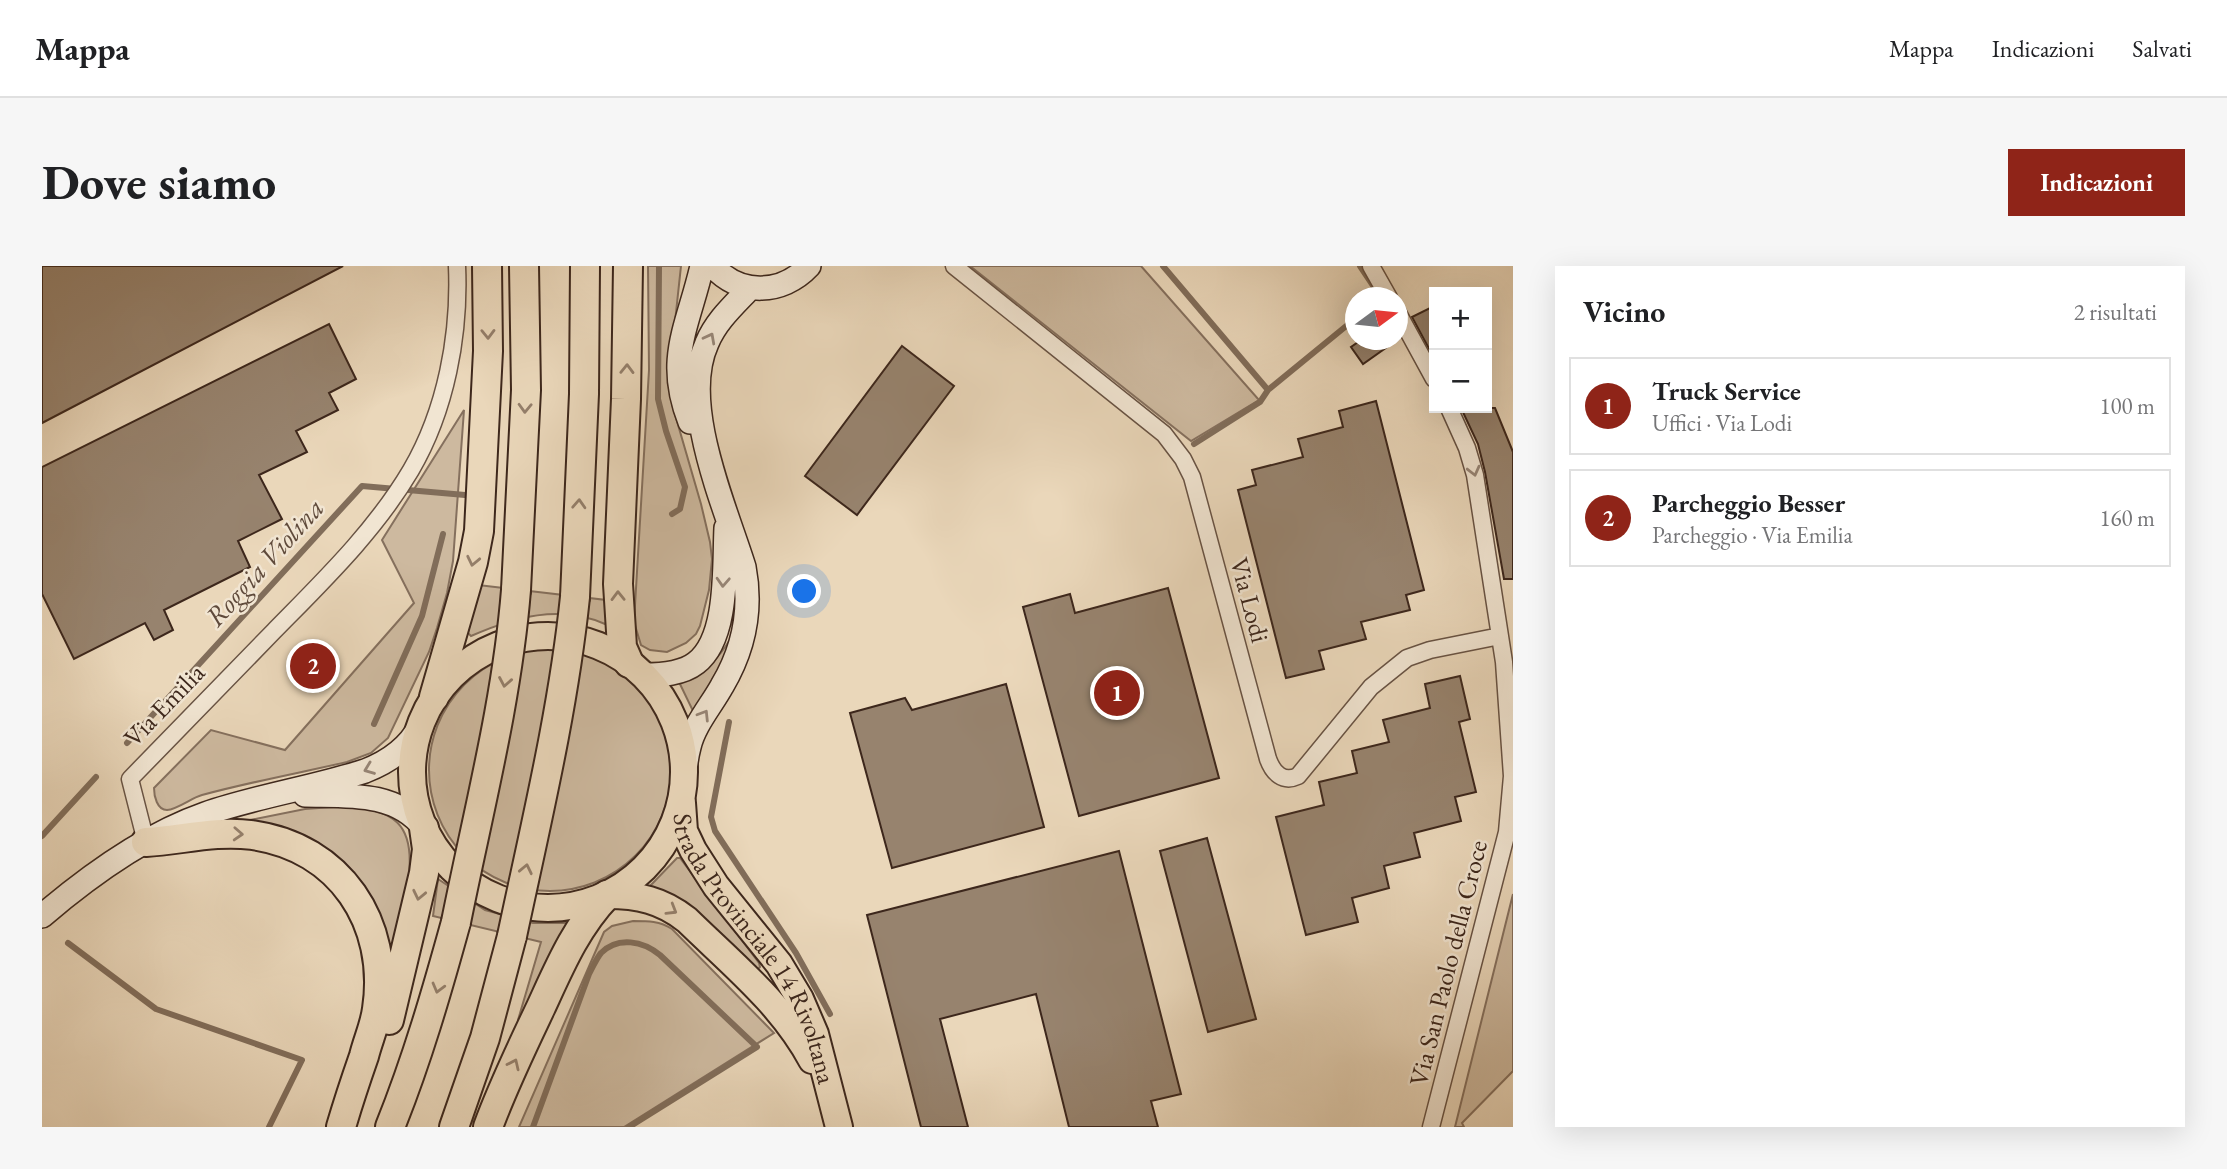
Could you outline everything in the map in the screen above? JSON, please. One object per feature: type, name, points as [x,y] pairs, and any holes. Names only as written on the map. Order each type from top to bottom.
[{"type":"highway","points":[[434,698],[473,562],[479,531],[488,351],[487,266]]},
{"type":"highway","points":[[390,1127],[408,1083],[429,1018],[456,922],[499,716],[513,627],[526,390],[524,266]]},
{"type":"highway","points":[[454,1127],[485,1038],[512,936],[556,730],[571,637],[584,394],[586,266]]},
{"type":"highway","points":[[628,266],[626,399],[618,584],[622,647],[636,669]]},
{"type":"highway","points":[[348,1127],[389,1020],[399,982],[426,864],[424,828]]},
{"type":"highway","points":[[146,842],[220,834],[265,838],[292,846],[318,859],[350,889],[372,934],[379,983],[375,1019],[341,1127]]},
{"type":"highway","points":[[488,1127],[512,1067],[566,953],[587,917],[607,895]]},
{"type":"main road","points":[[702,266],[681,342],[678,377],[685,410],[694,432],[707,452]]},
{"type":"main road","points":[[713,266],[729,280],[750,288],[764,289],[780,286],[797,277],[808,266]]},
{"type":"main road","points":[[420,726],[412,781],[424,828],[435,847],[456,872],[474,886],[497,898],[527,907],[557,908],[584,904],[607,895],[633,879],[655,856],[672,829],[683,789],[689,746],[698,724],[730,672],[744,635],[747,618],[745,575],[707,452],[697,393],[702,353],[710,336],[750,288]]},
{"type":"main road","points":[[42,916],[94,875],[146,842],[204,815],[375,767],[406,746],[434,698],[452,676],[473,658],[498,645],[524,638],[575,638],[606,648],[636,669],[667,673],[689,667],[709,648],[719,618],[727,514]]},
{"type":"main road","name":"Strada Provinciale 14 Rivoltana","points":[[636,669],[659,692],[674,720],[682,747],[684,831],[716,886],[779,964],[800,999],[815,1034],[839,1127]]},
{"type":"main road","points":[[277,795],[378,800],[397,805],[424,828]]},
{"type":"main road","name":"Strada Provinciale 14 Rivoltana","points":[[607,895],[651,900],[671,908],[687,920],[778,1010],[801,1040],[832,1097]]},
{"type":"street","name":"Via Emilia","points":[[146,842],[130,779],[342,562],[407,477],[434,418],[451,358],[457,266]]},
{"type":"street","name":"Via Lodi","points":[[954,266],[1161,431],[1184,459],[1192,477],[1268,759],[1273,771],[1279,776],[1298,776],[1371,687],[1407,658],[1430,650],[1500,636]]},
{"type":"street","points":[[1371,266],[1383,287]]},
{"type":"street","points":[[1408,331],[1429,370]]},
{"type":"street","name":"Via San Paolo della Croce","points":[[1431,1127],[1507,832],[1510,811],[1511,757],[1504,662],[1475,475],[1468,448],[1451,413]]},
{"type":"shaded area","points":[[648,266],[681,266],[671,359],[672,404],[701,504],[712,559],[709,590],[700,626],[686,643],[667,652],[650,650],[641,645],[634,622],[649,370]]},
{"type":"shaded area","points":[[970,266],[1141,266],[1259,400],[1191,441]]},
{"type":"shaded area","points":[[464,410],[453,561],[447,593],[429,652],[388,738],[371,753],[347,762],[202,795],[167,810],[161,808],[155,798],[154,788],[211,730],[285,750],[414,603],[382,540]]},
{"type":"shaded area","points":[[478,585],[606,600],[608,620],[605,624],[571,615],[537,615],[504,623],[471,636],[468,633]]},
{"type":"shaded area","points":[[731,638],[728,656],[693,711],[679,682],[696,675],[709,665]]},
{"type":"shaded area","points":[[550,649],[574,651],[607,663],[643,693],[657,713],[666,735],[671,770],[669,794],[657,827],[627,863],[607,877],[585,886],[550,891],[526,889],[493,877],[457,847],[443,827],[434,805],[429,770],[431,746],[443,713],[473,677],[493,663],[515,654]]},
{"type":"shaded area","points":[[347,806],[389,816],[398,823],[408,843],[409,874],[389,975],[368,895],[360,881],[339,860],[215,827],[305,809]]},
{"type":"shaded area","points":[[677,858],[680,858],[759,963],[758,969],[650,889]]},
{"type":"shaded area","points":[[438,879],[485,910],[533,923],[574,923],[518,1020],[541,942],[433,916]]},
{"type":"shaded area","points":[[1513,894],[1513,1071],[1462,1123],[1464,1127],[1455,1127]]},
{"type":"shaded area","points":[[633,921],[649,921],[672,929],[774,1033],[624,1127],[519,1127],[604,932],[612,926]]},
{"type":"building","points":[[42,266],[343,266],[42,423]]},
{"type":"building","points":[[1429,308],[1429,349],[1412,317]]},
{"type":"building","points":[[329,324],[356,379],[329,393],[338,410],[296,431],[307,452],[259,475],[282,519],[238,541],[250,567],[164,610],[173,630],[154,640],[145,623],[74,659],[42,594],[42,467]]},
{"type":"building","points":[[902,346],[954,386],[857,515],[805,476]]},
{"type":"building","points":[[1353,350],[1383,350],[1363,364]]},
{"type":"building","points":[[1376,401],[1424,590],[1406,595],[1410,610],[1361,622],[1366,639],[1319,651],[1324,669],[1286,678],[1238,490],[1256,485],[1252,470],[1303,457],[1298,439],[1343,427],[1339,411]]},
{"type":"building","points":[[1492,408],[1495,408],[1513,452],[1513,579],[1504,579],[1478,444],[1463,413],[1492,413]]},
{"type":"building","points":[[1168,588],[1219,778],[1079,816],[1023,607],[1070,594],[1075,613]]},
{"type":"building","points":[[1460,676],[1470,719],[1459,722],[1476,792],[1455,797],[1461,821],[1414,833],[1420,857],[1384,866],[1389,888],[1352,898],[1358,922],[1306,935],[1276,817],[1324,805],[1319,782],[1357,773],[1352,751],[1389,742],[1383,720],[1430,708],[1425,684]]},
{"type":"building","points":[[1006,684],[1044,827],[892,868],[850,713],[905,698],[912,710]]},
{"type":"building","points":[[1207,838],[1256,1019],[1208,1032],[1160,851]]},
{"type":"building","points":[[1119,851],[1181,1094],[1151,1101],[1158,1127],[1069,1127],[1036,994],[940,1019],[968,1127],[921,1127],[867,915]]},
{"type":"waterway","name":"Roggia Violina","points":[[659,266],[658,399],[685,487],[680,509],[672,514]]},
{"type":"waterway","points":[[1163,266],[1268,390],[1345,327]]},
{"type":"waterway","points":[[1360,266],[1374,287]]},
{"type":"waterway","points":[[1194,444],[1260,402],[1268,390]]},
{"type":"waterway","name":"Roggia Violina","points":[[127,743],[362,486],[465,495]]},
{"type":"waterway","points":[[374,724],[422,616],[443,534]]},
{"type":"waterway","points":[[729,722],[711,817],[715,831],[796,953],[830,1014]]},
{"type":"waterway","name":"Roggia Violina","points":[[42,836],[96,777]]},
{"type":"waterway","points":[[533,1127],[589,974],[601,953],[615,944],[631,942],[646,946],[660,955],[757,1047],[629,1127]]},
{"type":"waterway","points":[[68,943],[156,1009],[302,1060],[269,1127]]},
{"type":"place","name":"Parcheggio Besser","points":[[313,666]]},
{"type":"place","name":"Truck Service","points":[[1117,693]]}]
